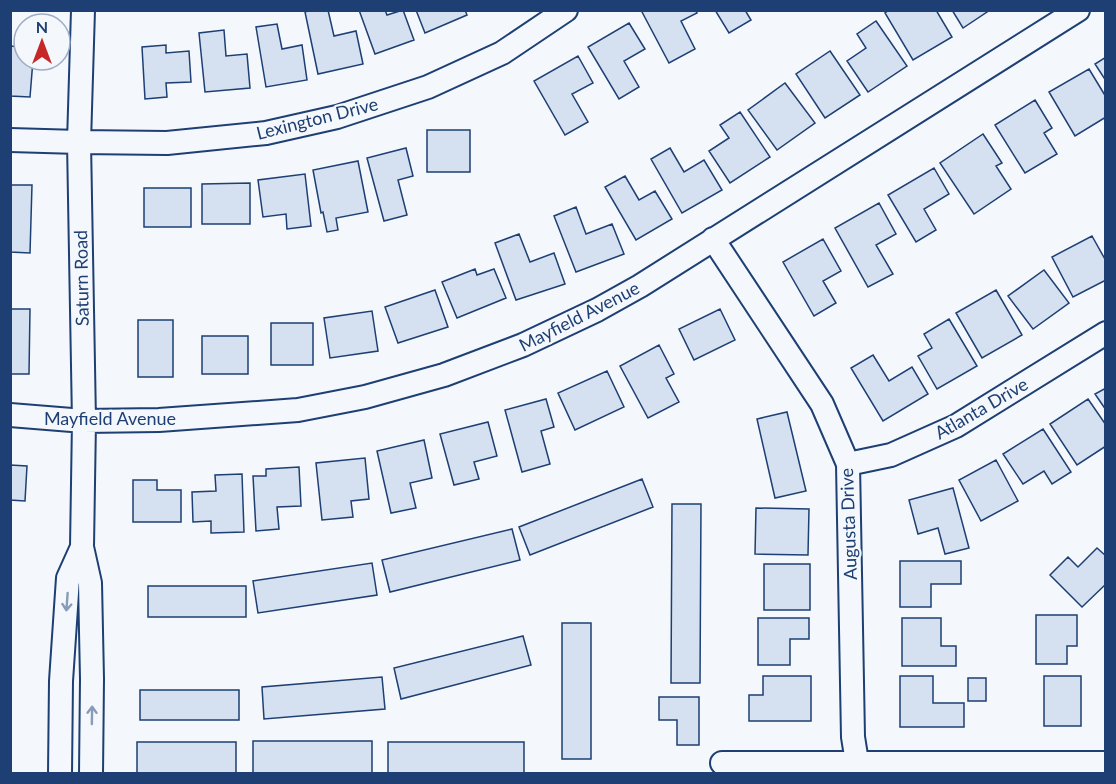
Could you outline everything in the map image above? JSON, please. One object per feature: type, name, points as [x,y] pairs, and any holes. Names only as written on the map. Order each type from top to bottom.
[{"type":"street","name":"Saturn Road","points":[[83,10],[79,142],[84,421],[82,546],[90,583],[91,774]]},
{"type":"street","name":"Lexington Drive","points":[[10,140],[167,143],[266,134],[337,117],[428,87],[502,53],[566,10]]},
{"type":"street","name":"Mayfield Avenue","points":[[10,415],[84,421],[159,420],[298,410],[365,397],[444,375],[523,345],[597,310],[640,286],[1069,13]]},
{"type":"street","name":"Augusta Drive","points":[[713,239],[822,404],[848,464],[853,737],[857,768]]},
{"type":"street","name":"Atlanta Drive","points":[[848,464],[891,455],[956,426],[1106,333]]},
{"type":"street","name":"Saturn Road","points":[[60,774],[61,681],[68,578],[82,546]]},
{"type":"street","points":[[722,763],[857,768],[1106,763]]},
{"type":"building","points":[[328,10],[334,36],[356,31],[363,64],[318,74],[305,12]]},
{"type":"building","points":[[359,10],[385,10],[387,15],[403,10],[414,40],[375,54]]},
{"type":"building","points":[[416,10],[465,10],[467,15],[425,33]]},
{"type":"building","points":[[641,10],[695,10],[697,13],[681,21],[695,49],[669,63]]},
{"type":"building","points":[[715,10],[745,10],[751,20],[729,33]]},
{"type":"building","points":[[889,10],[936,10],[952,37],[913,60],[885,13]]},
{"type":"building","points":[[952,10],[990,10],[963,28]]},
{"type":"building","points":[[876,21],[907,66],[868,92],[847,61],[866,48],[857,34]]},
{"type":"building","points":[[629,23],[645,49],[624,61],[639,87],[619,99],[588,47]]},
{"type":"building","points":[[277,24],[282,49],[302,45],[307,80],[266,87],[256,27]]},
{"type":"building","points":[[224,30],[226,56],[247,54],[250,88],[205,92],[199,33]]},
{"type":"building","points":[[166,45],[166,53],[189,51],[191,82],[166,83],[167,97],[145,99],[142,47]]},
{"type":"building","points":[[10,46],[12,46],[12,72],[32,72],[30,97],[10,96]]},
{"type":"building","points":[[830,51],[860,95],[825,118],[796,74]]},
{"type":"building","points":[[578,56],[593,83],[572,94],[588,122],[565,135],[534,81]]},
{"type":"building","points":[[1106,57],[1106,81],[1095,64]]},
{"type":"building","points":[[1089,69],[1106,97],[1106,117],[1075,136],[1049,92]]},
{"type":"building","points":[[785,83],[815,123],[777,150],[748,110]]},
{"type":"building","points":[[1035,100],[1052,128],[1044,133],[1057,154],[1025,173],[995,125]]},
{"type":"building","points":[[740,112],[770,157],[730,183],[709,151],[729,138],[720,125]]},
{"type":"building","points":[[427,130],[470,130],[470,172],[427,172]]},
{"type":"building","points":[[983,134],[1002,163],[996,166],[1011,189],[974,214],[940,163]]},
{"type":"building","points":[[406,148],[413,176],[398,180],[407,215],[384,221],[367,158]]},
{"type":"building","points":[[670,148],[684,172],[704,160],[722,190],[682,213],[651,159]]},
{"type":"building","points":[[358,161],[368,212],[336,218],[338,230],[327,232],[313,170]]},
{"type":"building","points":[[934,168],[949,194],[924,209],[936,230],[916,242],[888,195]]},
{"type":"building","points":[[305,174],[311,226],[287,229],[286,214],[263,217],[258,180]]},
{"type":"building","points":[[625,176],[639,200],[655,191],[672,219],[636,240],[605,187]]},
{"type":"building","points":[[250,183],[250,224],[202,224],[202,184]]},
{"type":"building","points":[[10,185],[32,185],[30,253],[10,252]]},
{"type":"building","points":[[144,188],[191,188],[191,227],[144,227]]},
{"type":"building","points":[[879,203],[896,234],[876,245],[893,274],[868,287],[835,228]]},
{"type":"building","points":[[576,207],[586,234],[612,224],[624,254],[576,272],[554,216]]},
{"type":"building","points":[[519,234],[530,262],[554,253],[565,284],[516,300],[495,243]]},
{"type":"building","points":[[1092,236],[1106,261],[1106,280],[1073,297],[1052,257]]},
{"type":"building","points":[[823,239],[841,271],[823,281],[836,303],[814,316],[783,262]]},
{"type":"building","points":[[475,269],[477,275],[494,269],[506,298],[457,318],[442,282]]},
{"type":"building","points":[[1044,270],[1069,303],[1033,329],[1008,296]]},
{"type":"building","points":[[435,290],[448,327],[398,343],[385,307]]},
{"type":"building","points":[[996,290],[1022,335],[982,358],[956,313]]},
{"type":"building","points":[[10,309],[30,309],[29,374],[10,374]]},
{"type":"building","points":[[720,309],[735,340],[694,360],[679,329]]},
{"type":"building","points":[[372,311],[378,351],[330,358],[324,318]]},
{"type":"building","points":[[949,319],[977,366],[937,389],[918,356],[932,348],[924,334]]},
{"type":"building","points":[[138,320],[173,320],[173,377],[138,377]]},
{"type":"building","points":[[271,323],[313,323],[313,365],[271,365]]},
{"type":"building","points":[[202,336],[248,336],[248,374],[202,374]]},
{"type":"building","points":[[659,345],[674,374],[666,378],[679,402],[648,418],[620,366]]},
{"type":"building","points":[[873,355],[889,381],[912,367],[928,394],[883,421],[851,368]]},
{"type":"building","points":[[607,371],[624,407],[575,430],[558,393]]},
{"type":"building","points":[[1106,388],[1106,410],[1095,394]]},
{"type":"building","points":[[546,399],[554,427],[541,431],[550,464],[522,472],[505,410]]},
{"type":"building","points":[[1088,399],[1106,425],[1106,446],[1077,465],[1050,424]]},
{"type":"building","points":[[787,412],[806,491],[775,498],[757,419]]},
{"type":"building","points":[[488,422],[497,456],[474,462],[479,479],[454,485],[440,434]]},
{"type":"building","points":[[1043,429],[1071,472],[1052,484],[1044,471],[1023,484],[1003,454]]},
{"type":"building","points":[[424,440],[432,478],[410,483],[416,508],[391,513],[377,451]]},
{"type":"building","points":[[365,458],[369,499],[351,501],[353,517],[322,520],[316,463]]},
{"type":"building","points":[[996,460],[1018,501],[981,521],[959,480]]},
{"type":"building","points":[[10,465],[27,466],[25,501],[10,500]]},
{"type":"building","points":[[299,467],[301,506],[277,507],[279,529],[256,531],[253,476],[266,476],[266,469]]},
{"type":"building","points":[[242,474],[244,532],[211,533],[211,521],[193,522],[192,492],[216,491],[215,475]]},
{"type":"building","points":[[642,479],[653,507],[530,555],[519,527]]},
{"type":"building","points":[[133,480],[157,480],[157,490],[181,490],[181,522],[133,522]]},
{"type":"building","points":[[953,488],[969,548],[945,554],[938,528],[918,534],[909,500]]},
{"type":"building","points":[[672,504],[701,504],[700,683],[671,683]]},
{"type":"building","points":[[756,508],[809,509],[808,555],[755,554]]},
{"type":"building","points":[[512,529],[520,560],[390,592],[382,560]]},
{"type":"building","points":[[1097,548],[1106,556],[1106,584],[1082,607],[1050,575],[1068,557],[1078,567]]},
{"type":"building","points":[[900,561],[961,561],[961,584],[931,584],[931,607],[900,607]]},
{"type":"building","points":[[372,563],[377,595],[258,613],[253,581]]},
{"type":"building","points":[[764,564],[810,564],[810,610],[764,610]]},
{"type":"building","points":[[148,586],[246,586],[246,617],[148,617]]},
{"type":"building","points":[[1036,615],[1077,615],[1077,646],[1067,646],[1067,664],[1036,664]]},
{"type":"building","points":[[758,618],[809,618],[809,639],[790,639],[790,665],[758,665]]},
{"type":"building","points":[[902,618],[941,618],[941,646],[956,646],[956,666],[902,666]]},
{"type":"building","points":[[562,623],[591,623],[591,759],[562,759]]},
{"type":"building","points":[[523,636],[531,665],[401,699],[394,668]]},
{"type":"building","points":[[763,676],[811,676],[811,721],[749,721],[749,695],[763,695]]},
{"type":"building","points":[[900,676],[933,676],[933,703],[964,703],[964,727],[900,727]]},
{"type":"building","points":[[1044,676],[1081,676],[1081,726],[1044,726]]},
{"type":"building","points":[[382,677],[385,709],[264,719],[262,687]]},
{"type":"building","points":[[968,678],[986,678],[986,701],[968,701]]},
{"type":"building","points":[[140,690],[239,690],[239,720],[140,720]]},
{"type":"building","points":[[659,697],[699,697],[699,745],[677,745],[677,720],[659,720]]},
{"type":"building","points":[[253,741],[372,741],[372,774],[253,774]]},
{"type":"building","points":[[137,742],[236,742],[236,773],[137,773]]},
{"type":"building","points":[[388,742],[524,742],[524,774],[388,774]]}]
